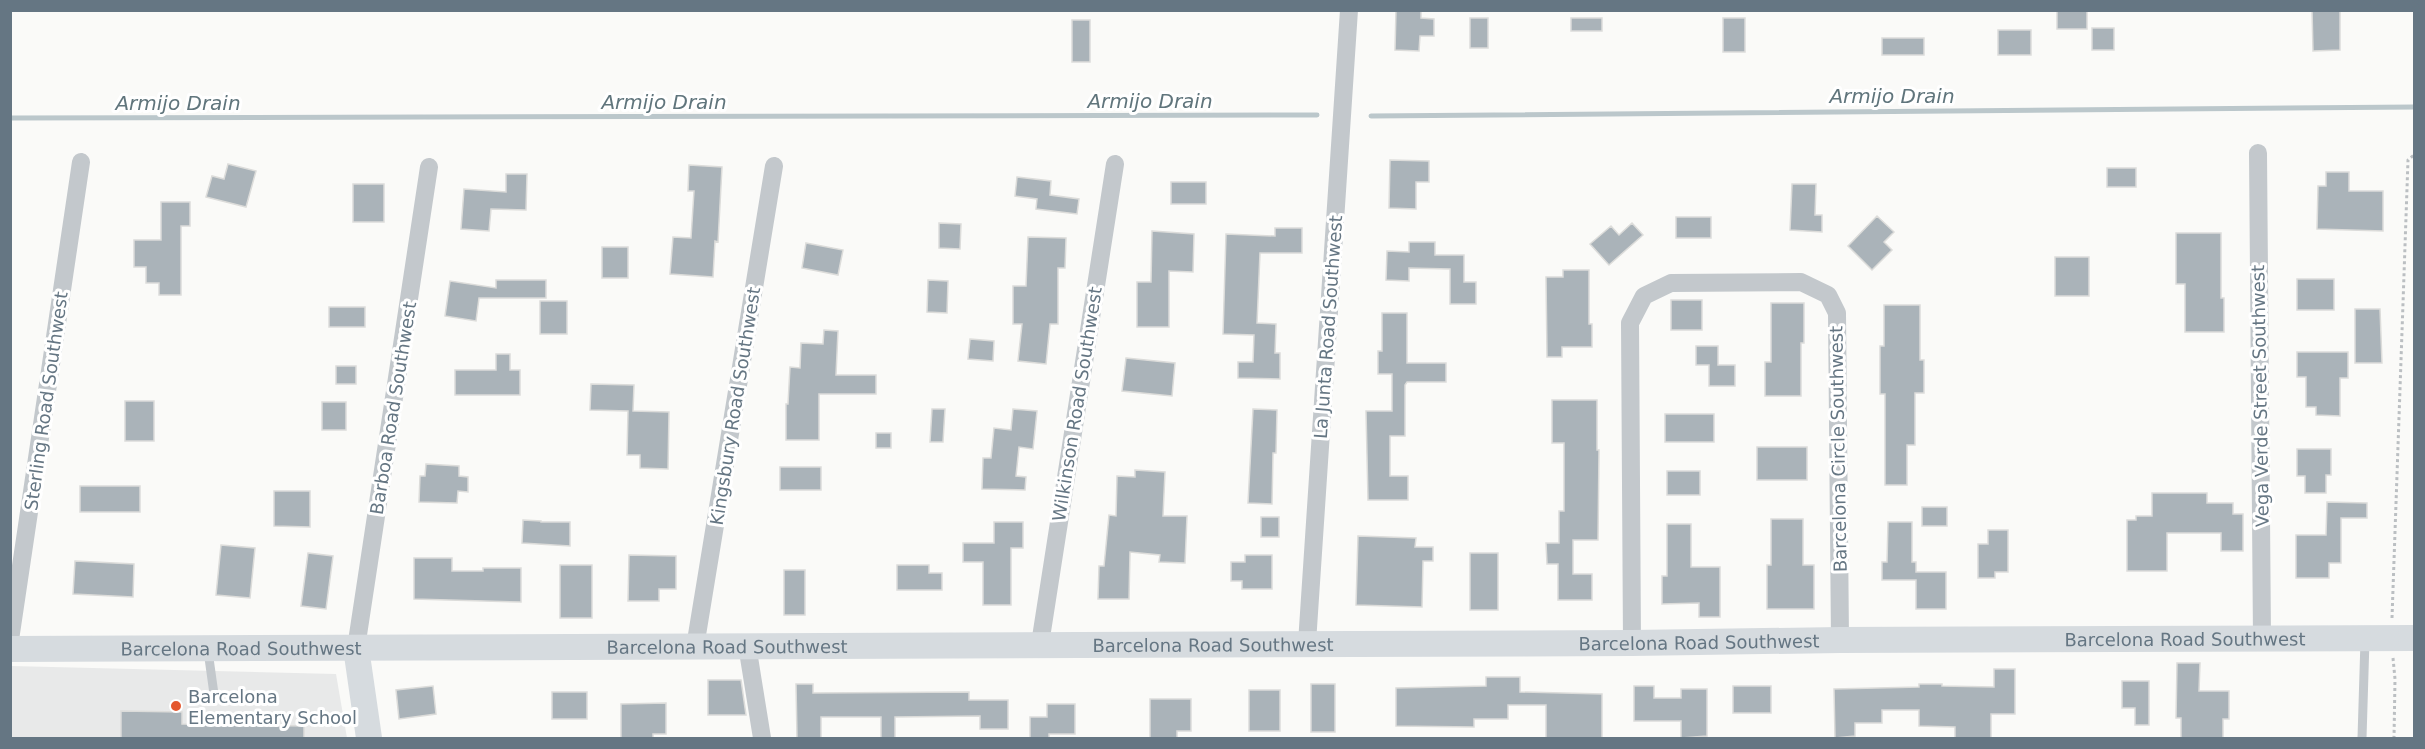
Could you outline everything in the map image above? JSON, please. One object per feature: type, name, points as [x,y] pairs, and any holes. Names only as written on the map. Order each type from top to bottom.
[{"type":"street","name":"La Junta Road Southwest","points":[[1307,643],[1349,10]]},
{"type":"street","name":"Vega Verde Street Southwest","points":[[2258,153],[2262,638]]},
{"type":"street","name":"Sterling Road Southwest","points":[[10,640],[81,162]]},
{"type":"street","name":"Wilkinson Road Southwest","points":[[1040,644],[1115,164]]},
{"type":"street","name":"Kingsbury Road Southwest","points":[[695,647],[774,166]]},
{"type":"street","name":"Barboa Road Southwest","points":[[356,648],[429,167]]},
{"type":"street","name":"Barcelona Circle Southwest","points":[[1632,643],[1630,323],[1644,296],[1671,283],[1801,282],[1828,295],[1837,313],[1840,640]]},
{"type":"street","name":"Barcelona Road Southwest","points":[[10,649],[2403,638]]},
{"type":"street","points":[[747,645],[762,738]]},
{"type":"street","points":[[356,648],[369,738]]},
{"type":"lane","points":[[2362,738],[2365,638]]},
{"type":"lane","points":[[208,649],[214,694]]},
{"type":"path","points":[[2394,738],[2395,679],[2403,638],[2409,160],[2415,155]]},
{"type":"shaded area","name":"Barcelona Elementary School","points":[[11,666],[336,674],[347,738],[11,738]]},
{"type":"building","points":[[1396,10],[1421,10],[1421,18],[1434,19],[1434,36],[1420,36],[1419,51],[1395,50]]},
{"type":"building","points":[[2057,10],[2087,10],[2087,29],[2057,29]]},
{"type":"building","points":[[2312,10],[2340,10],[2340,50],[2313,51]]},
{"type":"building","points":[[1470,18],[1488,18],[1488,48],[1470,48]]},
{"type":"building","points":[[1571,18],[1602,18],[1602,31],[1571,31]]},
{"type":"building","points":[[1723,18],[1745,18],[1745,52],[1723,52]]},
{"type":"building","points":[[1072,20],[1090,20],[1090,62],[1072,62]]},
{"type":"building","points":[[2092,28],[2114,28],[2114,50],[2092,50]]},
{"type":"building","points":[[1998,30],[2031,30],[2031,55],[1998,55]]},
{"type":"building","points":[[1882,38],[1924,38],[1924,55],[1882,55]]},
{"type":"building","points":[[1390,160],[1429,161],[1429,182],[1416,182],[1416,209],[1389,208]]},
{"type":"building","points":[[228,164],[256,171],[246,207],[206,197],[212,176],[224,179]]},
{"type":"building","points":[[689,165],[722,167],[718,242],[715,241],[713,277],[670,274],[673,237],[691,238],[694,191],[688,191]]},
{"type":"building","points":[[2107,168],[2136,168],[2136,187],[2107,187]]},
{"type":"building","points":[[2326,172],[2349,172],[2349,191],[2383,191],[2383,231],[2317,229],[2318,186],[2326,186]]},
{"type":"building","points":[[506,174],[527,174],[526,210],[491,209],[489,231],[461,229],[464,189],[506,192]]},
{"type":"building","points":[[1017,177],[1051,181],[1050,195],[1079,199],[1077,214],[1036,209],[1037,199],[1015,196]]},
{"type":"building","points":[[1171,182],[1206,182],[1206,204],[1171,204]]},
{"type":"building","points":[[353,184],[384,184],[384,222],[353,222]]},
{"type":"building","points":[[1792,184],[1816,184],[1815,215],[1822,215],[1822,232],[1790,230]]},
{"type":"building","points":[[161,202],[190,202],[190,226],[181,226],[181,295],[159,295],[159,283],[146,283],[146,267],[134,267],[134,240],[161,240]]},
{"type":"building","points":[[1877,216],[1894,232],[1884,242],[1892,250],[1872,270],[1848,246]]},
{"type":"building","points":[[1676,217],[1711,217],[1711,238],[1676,238]]},
{"type":"building","points":[[939,223],[961,224],[960,249],[939,248]]},
{"type":"building","points":[[1632,223],[1643,235],[1609,265],[1590,244],[1611,226],[1619,235]]},
{"type":"building","points":[[1275,228],[1302,228],[1302,253],[1260,253],[1257,323],[1276,324],[1275,353],[1280,353],[1280,379],[1238,378],[1238,362],[1253,362],[1254,335],[1223,334],[1226,234],[1275,236]]},
{"type":"building","points":[[1152,231],[1194,234],[1193,272],[1169,271],[1169,327],[1137,327],[1137,282],[1151,282]]},
{"type":"building","points":[[2176,233],[2221,233],[2221,298],[2224,298],[2224,332],[2185,332],[2185,284],[2176,284]]},
{"type":"building","points":[[1028,237],[1066,238],[1065,268],[1058,268],[1058,324],[1050,324],[1046,364],[1018,361],[1022,324],[1013,324],[1013,286],[1026,286]]},
{"type":"building","points":[[1409,242],[1435,242],[1435,255],[1464,255],[1464,282],[1476,282],[1476,304],[1450,304],[1450,269],[1409,268],[1409,281],[1386,280],[1387,251],[1409,252]]},
{"type":"building","points":[[806,243],[843,250],[838,275],[802,268]]},
{"type":"building","points":[[602,247],[628,247],[628,278],[602,278]]},
{"type":"building","points":[[2055,257],[2089,257],[2089,296],[2055,296]]},
{"type":"building","points":[[1563,270],[1589,270],[1589,324],[1592,324],[1592,347],[1562,347],[1562,357],[1547,357],[1546,277],[1563,277]]},
{"type":"building","points":[[2297,279],[2334,279],[2334,310],[2297,310]]},
{"type":"building","points":[[496,280],[546,280],[546,298],[479,298],[476,321],[445,316],[450,281],[496,288]]},
{"type":"building","points":[[928,280],[948,281],[947,313],[927,312]]},
{"type":"building","points":[[1671,300],[1702,300],[1702,330],[1671,330]]},
{"type":"building","points":[[540,301],[567,301],[567,334],[540,334]]},
{"type":"building","points":[[1771,303],[1804,303],[1801,396],[1765,396],[1765,362],[1771,362]]},
{"type":"building","points":[[1884,305],[1920,305],[1920,360],[1924,360],[1924,393],[1915,393],[1915,445],[1907,445],[1907,485],[1885,485],[1885,394],[1880,394],[1880,346],[1884,346]]},
{"type":"building","points":[[329,307],[365,307],[365,327],[329,327]]},
{"type":"building","points":[[2355,309],[2380,309],[2382,363],[2355,363]]},
{"type":"building","points":[[1382,313],[1407,313],[1407,363],[1446,363],[1446,382],[1407,382],[1405,385],[1405,436],[1390,436],[1390,476],[1408,476],[1408,500],[1368,500],[1366,411],[1392,411],[1392,374],[1378,374],[1378,351],[1382,351]]},
{"type":"building","points":[[824,330],[838,331],[836,375],[876,375],[876,394],[819,394],[819,440],[786,440],[786,404],[788,404],[790,367],[800,368],[801,343],[823,344]]},
{"type":"building","points":[[970,339],[994,341],[993,361],[968,359]]},
{"type":"building","points":[[1696,346],[1718,346],[1718,365],[1735,365],[1735,386],[1709,386],[1709,365],[1696,365]]},
{"type":"building","points":[[2297,352],[2348,352],[2348,378],[2340,378],[2340,416],[2316,415],[2316,407],[2306,407],[2306,377],[2297,377]]},
{"type":"building","points":[[496,354],[510,354],[510,370],[520,370],[520,395],[455,395],[455,370],[496,370]]},
{"type":"building","points":[[1126,358],[1175,363],[1172,396],[1122,391]]},
{"type":"building","points":[[336,366],[356,366],[356,384],[336,384]]},
{"type":"building","points":[[591,384],[634,385],[633,411],[669,412],[668,469],[640,468],[640,455],[627,455],[628,411],[590,410]]},
{"type":"building","points":[[1552,400],[1597,400],[1598,540],[1573,540],[1573,574],[1592,574],[1592,600],[1558,600],[1558,564],[1547,564],[1546,543],[1559,543],[1559,511],[1564,511],[1564,443],[1552,443]]},
{"type":"building","points":[[125,401],[154,401],[154,441],[125,441]]},
{"type":"building","points":[[322,402],[346,402],[346,430],[322,430]]},
{"type":"building","points":[[932,409],[945,409],[943,442],[930,442]]},
{"type":"building","points":[[1013,409],[1037,411],[1033,449],[1019,447],[1016,476],[1026,477],[1025,490],[982,489],[983,458],[991,458],[994,428],[1011,430]]},
{"type":"building","points":[[1253,409],[1277,410],[1272,504],[1248,503]]},
{"type":"building","points":[[1665,414],[1714,414],[1714,442],[1665,442]]},
{"type":"building","points":[[876,433],[891,433],[891,448],[876,448]]},
{"type":"building","points":[[1757,447],[1807,447],[1807,480],[1757,480]]},
{"type":"building","points":[[2297,449],[2331,449],[2331,475],[2326,475],[2326,493],[2305,493],[2305,476],[2297,476]]},
{"type":"building","points":[[426,464],[459,466],[459,476],[468,477],[468,492],[458,491],[457,503],[419,502],[420,476],[425,476]]},
{"type":"building","points":[[780,467],[821,467],[821,490],[780,490]]},
{"type":"building","points":[[1135,470],[1165,472],[1163,516],[1187,516],[1185,563],[1159,562],[1160,555],[1130,552],[1129,599],[1098,599],[1099,566],[1104,566],[1109,515],[1116,516],[1117,476],[1135,477]]},
{"type":"building","points":[[1667,471],[1700,471],[1700,495],[1667,495]]},
{"type":"building","points":[[80,486],[140,486],[140,512],[80,512]]},
{"type":"building","points":[[274,491],[310,491],[310,527],[274,526]]},
{"type":"building","points":[[2152,493],[2207,493],[2207,503],[2233,503],[2233,514],[2243,514],[2243,551],[2221,551],[2221,533],[2167,533],[2167,571],[2127,571],[2127,520],[2136,520],[2136,516],[2152,516]]},
{"type":"building","points":[[2327,502],[2367,503],[2367,518],[2341,518],[2341,563],[2329,563],[2329,578],[2296,578],[2296,535],[2326,535]]},
{"type":"building","points":[[1922,507],[1947,507],[1947,526],[1922,526]]},
{"type":"building","points":[[1261,517],[1279,517],[1279,537],[1261,537]]},
{"type":"building","points":[[1771,519],[1803,519],[1803,565],[1814,565],[1814,609],[1767,609],[1767,565],[1771,565]]},
{"type":"building","points":[[523,520],[570,522],[570,546],[522,543]]},
{"type":"building","points":[[994,522],[1023,522],[1023,548],[1011,548],[1011,605],[983,605],[983,562],[963,562],[963,543],[994,543]]},
{"type":"building","points":[[1888,522],[1912,522],[1912,562],[1916,562],[1916,572],[1946,572],[1946,609],[1916,609],[1916,580],[1882,580],[1882,562],[1887,562]]},
{"type":"building","points":[[1667,524],[1691,524],[1691,567],[1720,567],[1720,617],[1699,617],[1699,603],[1662,604],[1662,576],[1667,576]]},
{"type":"building","points":[[1988,530],[2008,530],[2008,572],[1995,572],[1995,578],[1978,578],[1978,544],[1988,544]]},
{"type":"building","points":[[1358,536],[1416,538],[1415,547],[1433,547],[1433,561],[1423,561],[1422,607],[1356,605]]},
{"type":"building","points":[[221,545],[255,548],[250,598],[216,595]]},
{"type":"building","points":[[308,553],[333,556],[326,609],[301,606]]},
{"type":"building","points":[[1470,553],[1498,553],[1498,610],[1470,610]]},
{"type":"building","points":[[629,555],[676,556],[676,589],[659,589],[659,601],[628,601]]},
{"type":"building","points":[[1245,555],[1272,555],[1272,589],[1242,589],[1242,581],[1231,581],[1231,562],[1245,562]]},
{"type":"building","points":[[414,558],[452,558],[452,571],[521,568],[521,602],[414,599]]},
{"type":"building","points":[[75,561],[134,564],[133,597],[73,594]]},
{"type":"building","points":[[560,565],[592,565],[592,618],[560,618]]},
{"type":"building","points":[[897,565],[929,565],[929,573],[942,573],[942,590],[897,590]]},
{"type":"building","points":[[784,570],[805,570],[805,615],[784,615]]},
{"type":"building","points":[[2177,663],[2200,663],[2199,691],[2229,691],[2229,719],[2223,719],[2223,738],[2181,738],[2181,718],[2176,718]]},
{"type":"building","points":[[1994,669],[2015,669],[2015,714],[1991,714],[1991,738],[1955,738],[1955,727],[1919,726],[1919,710],[1882,710],[1882,723],[1855,723],[1855,736],[1835,738],[1834,689],[1919,687],[1919,684],[1994,687]]},
{"type":"building","points":[[1486,677],[1520,677],[1520,692],[1602,694],[1602,738],[1546,738],[1546,705],[1508,705],[1508,719],[1474,719],[1474,727],[1396,726],[1396,688],[1486,686]]},
{"type":"building","points":[[708,680],[741,680],[746,715],[708,715]]},
{"type":"building","points":[[2122,681],[2149,681],[2149,725],[2135,725],[2135,708],[2122,708]]},
{"type":"building","points":[[796,684],[813,684],[813,693],[969,692],[969,700],[1008,700],[1008,729],[980,729],[980,716],[895,717],[895,738],[881,738],[881,717],[821,717],[821,738],[797,738]]},
{"type":"building","points":[[1311,684],[1335,684],[1335,732],[1311,732]]},
{"type":"building","points":[[433,686],[436,714],[399,719],[396,690]]},
{"type":"building","points":[[1634,686],[1654,686],[1654,698],[1681,698],[1681,689],[1707,689],[1707,736],[1681,738],[1681,721],[1634,721]]},
{"type":"building","points":[[1733,686],[1771,686],[1771,713],[1733,713]]},
{"type":"building","points":[[1249,690],[1280,690],[1280,731],[1249,731]]},
{"type":"building","points":[[552,692],[587,692],[587,719],[552,719]]},
{"type":"building","points":[[1150,699],[1191,699],[1191,731],[1177,731],[1177,738],[1150,738]]},
{"type":"building","points":[[666,703],[666,734],[653,734],[653,738],[621,738],[621,704]]},
{"type":"building","points":[[1047,704],[1075,704],[1075,734],[1049,734],[1049,738],[1030,738],[1030,717],[1047,717]]},
{"type":"building","points":[[121,711],[182,712],[182,724],[304,726],[304,738],[121,738]]},
{"type":"waterway","name":"Armijo Drain","points":[[1371,116],[2414,107]]},
{"type":"waterway","name":"Armijo Drain","points":[[10,118],[1317,115]]},
{"type":"place","name":"Barcelona Elementary School","points":[[176,706]]}]
